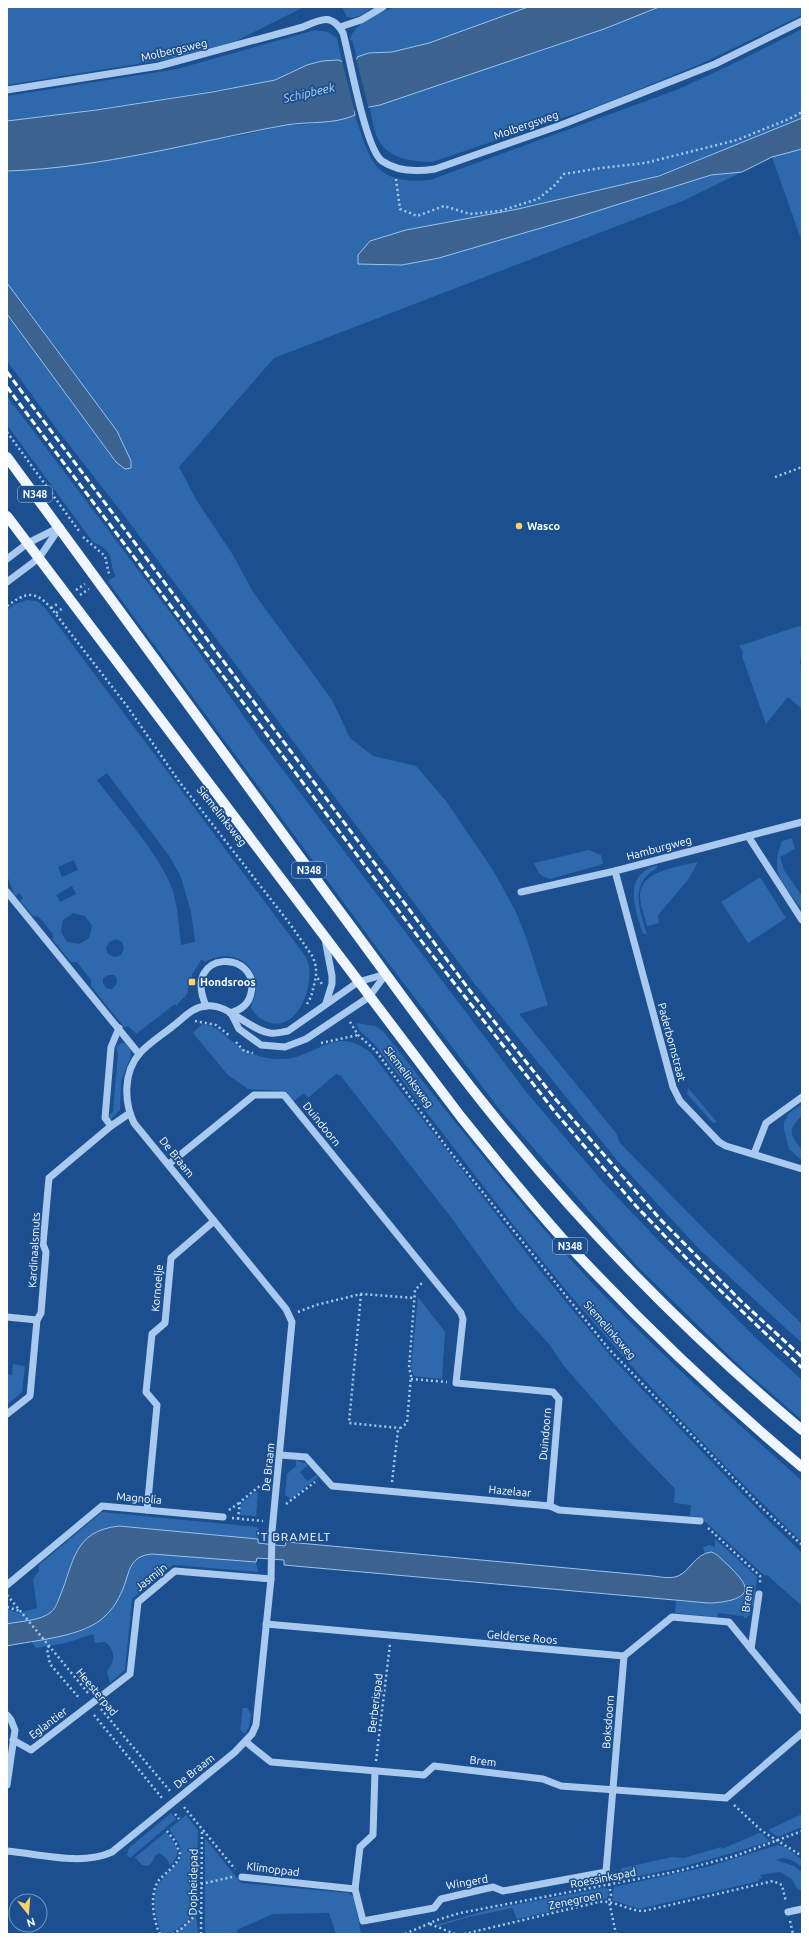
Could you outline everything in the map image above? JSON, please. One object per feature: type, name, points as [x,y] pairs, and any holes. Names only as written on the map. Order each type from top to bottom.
[{"type":"main road","name":"N348","points":[[7,457],[60,527],[237,772],[485,1106],[585,1222],[688,1328],[802,1430]]},
{"type":"main road","name":"Siemelinksweg","points":[[7,516],[325,939],[461,1117],[562,1238],[664,1343],[752,1424],[802,1467]]},
{"type":"street","points":[[340,27],[361,20],[383,7]]},
{"type":"street","name":"Molbergsweg","points":[[7,90],[94,77],[184,61],[304,27],[323,18],[335,22],[340,27],[345,41],[362,111],[377,155],[382,161],[399,168],[420,172],[435,169],[561,125],[715,64],[802,21]]},
{"type":"street","points":[[7,559],[28,543],[60,527]]},
{"type":"street","points":[[7,582],[39,558],[60,527]]},
{"type":"street","name":"Hamburgweg","points":[[521,892],[616,871],[802,822]]},
{"type":"street","points":[[748,836],[802,920]]},
{"type":"street","name":"Paderbornstraat","points":[[616,871],[676,1094],[719,1142],[726,1146],[802,1168]]},
{"type":"street","points":[[7,892],[139,1054]]},
{"type":"street","points":[[325,939],[332,976],[326,1003]]},
{"type":"street","points":[[230,1013],[237,1011],[247,1003],[250,998],[252,985],[251,979],[244,968],[233,962],[227,961],[214,963],[204,972],[200,983],[206,1006],[218,1008],[230,1013],[255,1028],[266,1032],[278,1033],[288,1031],[358,982],[386,974]]},
{"type":"street","points":[[230,1013],[239,1029],[261,1045],[286,1047],[306,1038],[369,997],[386,974]]},
{"type":"street","name":"De Braam","points":[[7,1851],[86,1859],[102,1857],[112,1852],[246,1742],[256,1725],[271,1579],[272,1531],[291,1351],[292,1322],[290,1315],[169,1164],[141,1132],[130,1113],[126,1094],[132,1066],[139,1054],[194,1009],[206,1006]]},
{"type":"street","points":[[111,1126],[105,1118],[108,1067],[111,1047],[119,1028]]},
{"type":"street","name":"Duindoorn","points":[[169,1164],[254,1095],[284,1095],[462,1313],[463,1319],[456,1383],[553,1392],[559,1399],[550,1506]]},
{"type":"street","points":[[754,1154],[766,1123],[802,1097]]},
{"type":"street","name":"Kardinaalsmuts","points":[[7,1414],[30,1396],[37,1320],[41,1313],[46,1252],[43,1244],[49,1178],[111,1126],[130,1113]]},
{"type":"street","name":"Kornoelje","points":[[147,1510],[157,1405],[146,1392],[152,1334],[165,1323],[171,1258],[214,1221]]},
{"type":"street","points":[[7,1317],[37,1320]]},
{"type":"street","name":"Hazelaar","points":[[280,1455],[306,1457],[332,1486],[550,1506],[558,1510],[700,1521]]},
{"type":"street","name":"Magnolia","points":[[7,1585],[102,1506],[223,1517]]},
{"type":"street","name":"Jasmijn","points":[[95,1701],[130,1674],[138,1602],[175,1571],[271,1579]]},
{"type":"street","name":"Brem","points":[[751,1649],[759,1594]]},
{"type":"street","points":[[624,1656],[672,1617],[729,1622],[802,1711]]},
{"type":"street","name":"Gelderse Roos","points":[[266,1624],[624,1656]]},
{"type":"street","name":"Boksdoorn","points":[[614,1789],[624,1656]]},
{"type":"street","name":"Eglantier","points":[[13,1740],[31,1750],[95,1701]]},
{"type":"street","name":"Eglantier","points":[[7,1715],[12,1720],[15,1730],[7,1785]]},
{"type":"street","points":[[726,1798],[802,1733]]},
{"type":"street","name":"Brem","points":[[246,1742],[271,1762],[424,1775],[434,1766],[543,1779],[562,1786],[726,1798]]},
{"type":"street","name":"Wingerd","points":[[375,1771],[373,1835],[360,1847],[355,1889],[363,1921],[434,1908],[441,1899],[493,1887],[502,1891],[606,1872],[614,1789]]},
{"type":"street","name":"Klimoppad","points":[[242,1877],[355,1889]]},
{"type":"street","points":[[788,1912],[802,1909]]},
{"type":"path","points":[[399,168],[396,176],[400,209],[411,214],[417,216],[444,206],[470,214],[500,211],[538,199],[555,185],[564,174],[645,163],[736,140],[789,119],[802,112]]},
{"type":"path","points":[[7,432],[84,538],[105,556],[109,575],[97,579],[70,599],[51,608]]},
{"type":"path","points":[[774,477],[802,467]]},
{"type":"path","points":[[56,614],[70,599],[97,579],[107,566]]},
{"type":"path","name":"Siemelinksweg","points":[[7,606],[19,598],[30,594],[43,598],[127,706],[178,780],[290,924],[313,957],[316,967],[316,976],[329,993]]},
{"type":"path","points":[[305,1006],[312,997],[316,976]]},
{"type":"path","name":"Siemelinksweg","points":[[344,1014],[358,1035],[376,1051],[453,1156],[608,1348],[761,1507],[802,1545]]},
{"type":"path","points":[[391,1492],[398,1430],[407,1423],[411,1379],[409,1368],[415,1290],[431,1275]]},
{"type":"path","points":[[290,1315],[316,1305],[361,1294],[414,1298]]},
{"type":"path","points":[[361,1294],[349,1423],[400,1428]]},
{"type":"path","points":[[411,1379],[456,1383]]},
{"type":"path","points":[[275,1506],[286,1504],[322,1476]]},
{"type":"path","points":[[238,1518],[240,1502],[261,1485],[277,1486]]},
{"type":"path","points":[[223,1517],[274,1522]]},
{"type":"path","name":"Brem","points":[[700,1521],[760,1576],[759,1594]]},
{"type":"path","name":"Heesterpad","points":[[7,1594],[176,1799]]},
{"type":"path","points":[[7,1607],[22,1612]]},
{"type":"path","name":"Berberispad","points":[[375,1771],[391,1636]]},
{"type":"path","points":[[49,1646],[47,1649],[50,1664],[179,1820]]},
{"type":"path","points":[[726,1798],[762,1831],[802,1856]]},
{"type":"path","name":"Klimoppad","points":[[176,1799],[242,1877]]},
{"type":"path","points":[[160,1934],[156,1925],[153,1906],[155,1888],[158,1882],[176,1862],[180,1854],[176,1841],[166,1830]]},
{"type":"path","name":"Dopheidepad","points":[[201,1934],[200,1910],[202,1830]]},
{"type":"path","name":"Roessinkspad","points":[[405,1934],[460,1913],[674,1872],[735,1856],[780,1841],[802,1831]]},
{"type":"path","points":[[201,1884],[217,1879],[242,1877]]},
{"type":"path","name":"Zenegroen","points":[[464,1934],[609,1901],[637,1911],[644,1911],[769,1882],[777,1882],[782,1885]]},
{"type":"path","points":[[610,1884],[611,1895],[609,1901],[616,1934]]},
{"type":"path","points":[[172,1934],[181,1929],[200,1910]]},
{"type":"path","points":[[429,1924],[455,1934]]},
{"type":"shaded area","points":[[7,7],[304,7],[236,41],[174,58],[7,85]]},
{"type":"shaded area","points":[[342,7],[373,7],[361,15],[351,18],[347,17]]},
{"type":"shaded area","points":[[397,7],[528,7],[429,43],[392,52],[369,53],[357,57],[352,40],[350,40],[356,29],[369,19],[384,11]]},
{"type":"shaded area","points":[[659,7],[802,7],[802,15],[703,63],[601,105],[432,162],[407,160],[392,154],[385,149],[376,135],[370,108],[604,29]]},
{"type":"shaded area","points":[[802,29],[802,118],[654,177],[518,209],[406,230],[358,264],[402,265],[439,258],[711,175],[742,172],[685,200],[274,358],[179,467],[197,501],[233,555],[253,592],[332,700],[350,738],[373,756],[416,766],[446,801],[493,870],[516,912],[527,940],[548,1005],[519,1014],[616,1133],[620,1143],[706,1231],[802,1324],[802,1343],[700,1250],[616,1159],[474,983],[7,361],[7,314],[116,462],[131,461],[117,431],[7,283],[7,171],[243,135],[288,125],[309,124],[355,115],[365,145],[377,167],[386,174],[397,178],[411,181],[430,180],[679,89]]},
{"type":"shaded area","points":[[315,30],[328,32],[337,38],[342,61],[325,60],[309,64],[274,80],[207,92],[7,121],[7,96],[177,69]]},
{"type":"shaded area","points":[[802,149],[802,242],[772,157]]},
{"type":"shaded area","points":[[7,396],[185,632],[261,741],[527,1093],[602,1181],[658,1240],[759,1341],[802,1380],[802,1420],[745,1371],[638,1267],[500,1110],[380,952],[108,581],[116,576],[108,552],[93,542],[7,425]]},
{"type":"shaded area","points":[[27,600],[37,601],[45,608],[306,957],[309,967],[307,992],[302,1005],[295,1015],[286,1022],[275,1024],[263,1020],[253,1011],[251,1007],[256,989],[252,971],[247,964],[240,959],[223,956],[205,962],[202,959],[192,974],[187,994],[176,1006],[175,1004],[136,1034],[128,1026],[125,1028],[91,986],[91,980],[77,962],[71,962],[53,940],[53,934],[39,917],[33,916],[20,901],[23,898],[19,893],[16,896],[14,894],[8,878],[7,870],[7,610],[13,605]],"holes":[[[107,773],[170,857],[181,877],[191,912],[195,942],[181,945],[176,904],[173,891],[167,877],[150,849],[97,780]],[[74,860],[78,870],[62,877],[58,867]],[[72,886],[76,894],[60,902],[56,895]],[[73,913],[85,916],[92,926],[89,938],[79,944],[67,942],[61,932],[63,920]],[[116,939],[122,942],[124,949],[121,955],[115,957],[108,954],[106,948],[109,942]],[[108,975],[114,975],[117,979],[116,985],[112,989],[106,988],[103,983],[103,978]]]},
{"type":"shaded area","points":[[802,625],[802,658],[800,661],[802,670],[802,709],[788,697],[766,724],[742,656],[743,651],[739,646]]},
{"type":"shaded area","points":[[792,838],[795,849],[780,857],[784,870],[802,896],[802,910],[784,885],[778,870],[778,853],[782,841]]},
{"type":"shaded area","points":[[589,850],[601,855],[603,863],[550,879],[540,874],[534,863]]},
{"type":"shaded area","points":[[698,862],[688,880],[658,915],[659,923],[647,926],[640,898],[641,889],[646,881],[661,871]]},
{"type":"shaded area","points":[[657,865],[657,868],[642,882],[639,890],[639,907],[647,935],[643,933],[637,913],[634,894],[635,885],[639,877],[646,870]]},
{"type":"shaded area","points":[[760,877],[786,918],[748,943],[721,902]]},
{"type":"shaded area","points":[[356,1023],[375,1026],[383,1031],[460,1129],[513,1193],[595,1286],[645,1337],[802,1481],[802,1542],[686,1425],[576,1302],[524,1239],[375,1045],[359,1030]]},
{"type":"shaded area","points":[[202,1024],[216,1028],[238,1046],[262,1057],[282,1059],[294,1057],[336,1041],[347,1041],[358,1045],[371,1053],[538,1268],[614,1360],[759,1511],[802,1553],[802,1606],[767,1575],[765,1576],[700,1517],[690,1516],[691,1505],[674,1503],[675,1489],[630,1442],[564,1366],[549,1344],[517,1309],[453,1220],[341,1076],[336,1074],[308,1098],[304,1093],[294,1101],[286,1091],[248,1089],[228,1075],[193,1033]]},
{"type":"shaded area","points":[[671,1030],[682,1069],[678,1069],[676,1066],[668,1036]]},
{"type":"shaded area","points":[[121,1043],[125,1043],[130,1049],[131,1056],[121,1081],[120,1110],[111,1119],[109,1119],[108,1116],[113,1112],[118,1054],[116,1047]]},
{"type":"shaded area","points":[[688,1088],[717,1122],[713,1123],[687,1094]]},
{"type":"shaded area","points":[[802,1104],[802,1116],[792,1129],[795,1140],[802,1149],[802,1159],[800,1159],[789,1149],[784,1130],[784,1122],[789,1113]]},
{"type":"shaded area","points":[[418,1297],[445,1332],[442,1379],[414,1376],[411,1368]]},
{"type":"shaded area","points":[[13,1364],[25,1366],[22,1392],[7,1405],[7,1374],[12,1375]]},
{"type":"shaded area","points":[[296,1460],[307,1464],[307,1466],[300,1472],[307,1481],[317,1475],[318,1477],[291,1499],[285,1495],[287,1474],[296,1466]]},
{"type":"shaded area","points":[[255,1492],[258,1493],[256,1516],[240,1515],[241,1504]]},
{"type":"shaded area","points":[[102,1512],[257,1527],[259,1530],[258,1539],[124,1526],[110,1528],[99,1532],[82,1545],[71,1564],[58,1600],[51,1612],[36,1619],[7,1624],[7,1609],[18,1613],[37,1608],[33,1579],[39,1571],[39,1565]]},
{"type":"shaded area","points":[[715,1539],[757,1577],[754,1605],[751,1607],[750,1615],[745,1619],[743,1616],[718,1613],[717,1617],[675,1613],[676,1601],[713,1603],[739,1598],[745,1585],[742,1581],[715,1553],[705,1554],[703,1547],[709,1545],[715,1547]]},
{"type":"shaded area","points":[[145,1554],[187,1555],[256,1562],[258,1572],[173,1565],[132,1599],[125,1670],[110,1683],[107,1671],[112,1664],[113,1652],[109,1645],[105,1642],[95,1643],[93,1634],[66,1643],[36,1648],[31,1641],[81,1631],[102,1618],[117,1600],[130,1568],[134,1562]]},
{"type":"shaded area","points":[[243,1708],[247,1708],[251,1714],[249,1727],[245,1734],[240,1730]]},
{"type":"shaded area","points":[[171,1813],[176,1819],[130,1858],[127,1855],[129,1848]]},
{"type":"shaded area","points":[[802,1814],[802,1827],[778,1837],[768,1830]]},
{"type":"shaded area","points":[[186,1815],[198,1830],[196,1911],[185,1923],[172,1932],[162,1934],[155,1910],[156,1890],[160,1882],[181,1859],[180,1845],[169,1829]]},
{"type":"shaded area","points":[[166,1832],[177,1849],[176,1857],[170,1866],[167,1859],[160,1853],[156,1855],[148,1866],[142,1865],[136,1858],[133,1859]]},
{"type":"shaded area","points":[[759,1833],[770,1841],[672,1869],[632,1877],[610,1879],[611,1872],[620,1873],[622,1868],[672,1857],[684,1858],[721,1847],[722,1849]]},
{"type":"shaded area","points":[[205,1838],[241,1883],[348,1893],[354,1897],[361,1934],[336,1934],[329,1913],[273,1914],[237,1930],[237,1934],[205,1934]]},
{"type":"shaded area","points":[[778,1845],[785,1847],[802,1860],[802,1867],[787,1858],[776,1860],[794,1866],[802,1872],[802,1892],[796,1887],[792,1879],[780,1872],[760,1875],[762,1878],[759,1879],[759,1881],[639,1909],[612,1900],[614,1887],[710,1866]]},
{"type":"shaded area","points":[[604,1888],[608,1889],[609,1895],[606,1899],[517,1919],[512,1908],[465,1918],[439,1926],[436,1925],[492,1909]]},
{"type":"shaded area","points":[[196,1915],[198,1934],[174,1934]]},
{"type":"water","name":"Schipbeek","points":[[528,7],[659,7],[604,29],[380,105],[354,110],[355,115],[347,118],[330,122],[286,125],[112,160],[42,169],[7,171],[7,121],[96,110],[212,92],[275,80],[307,65],[322,61],[338,60],[343,62],[357,59],[357,57],[369,53],[392,52],[429,43]]},
{"type":"water","points":[[802,118],[802,149],[772,157],[742,172],[711,175],[575,218],[439,258],[402,265],[358,264],[358,255],[370,241],[406,230],[518,209],[659,176]]},
{"type":"water","points":[[7,283],[117,431],[131,461],[131,468],[125,469],[116,462],[7,314]]},
{"type":"water","points":[[119,1526],[258,1539],[258,1543],[285,1546],[286,1542],[288,1542],[666,1578],[682,1574],[697,1559],[705,1553],[711,1552],[718,1555],[737,1574],[744,1584],[745,1590],[743,1594],[732,1600],[708,1603],[284,1565],[284,1560],[257,1558],[256,1562],[152,1554],[144,1555],[134,1562],[115,1604],[108,1613],[96,1623],[85,1629],[59,1637],[7,1646],[7,1624],[42,1617],[51,1612],[58,1600],[78,1550],[84,1542],[92,1534],[104,1529]]},
{"type":"pier","points":[[356,58],[369,110],[355,113],[342,61]]},
{"type":"railway","points":[[7,372],[471,992],[557,1101],[660,1219],[741,1301],[802,1357]]},
{"type":"railway","points":[[7,387],[419,938],[555,1112],[636,1206],[688,1260],[802,1368]]},
{"type":"place","name":"Wasco","points":[[519,526]]},
{"type":"place","name":"Hondsroos","points":[[192,982]]},
{"type":"district","name":"'T BRAMELT","points":[[294,1537]]}]
